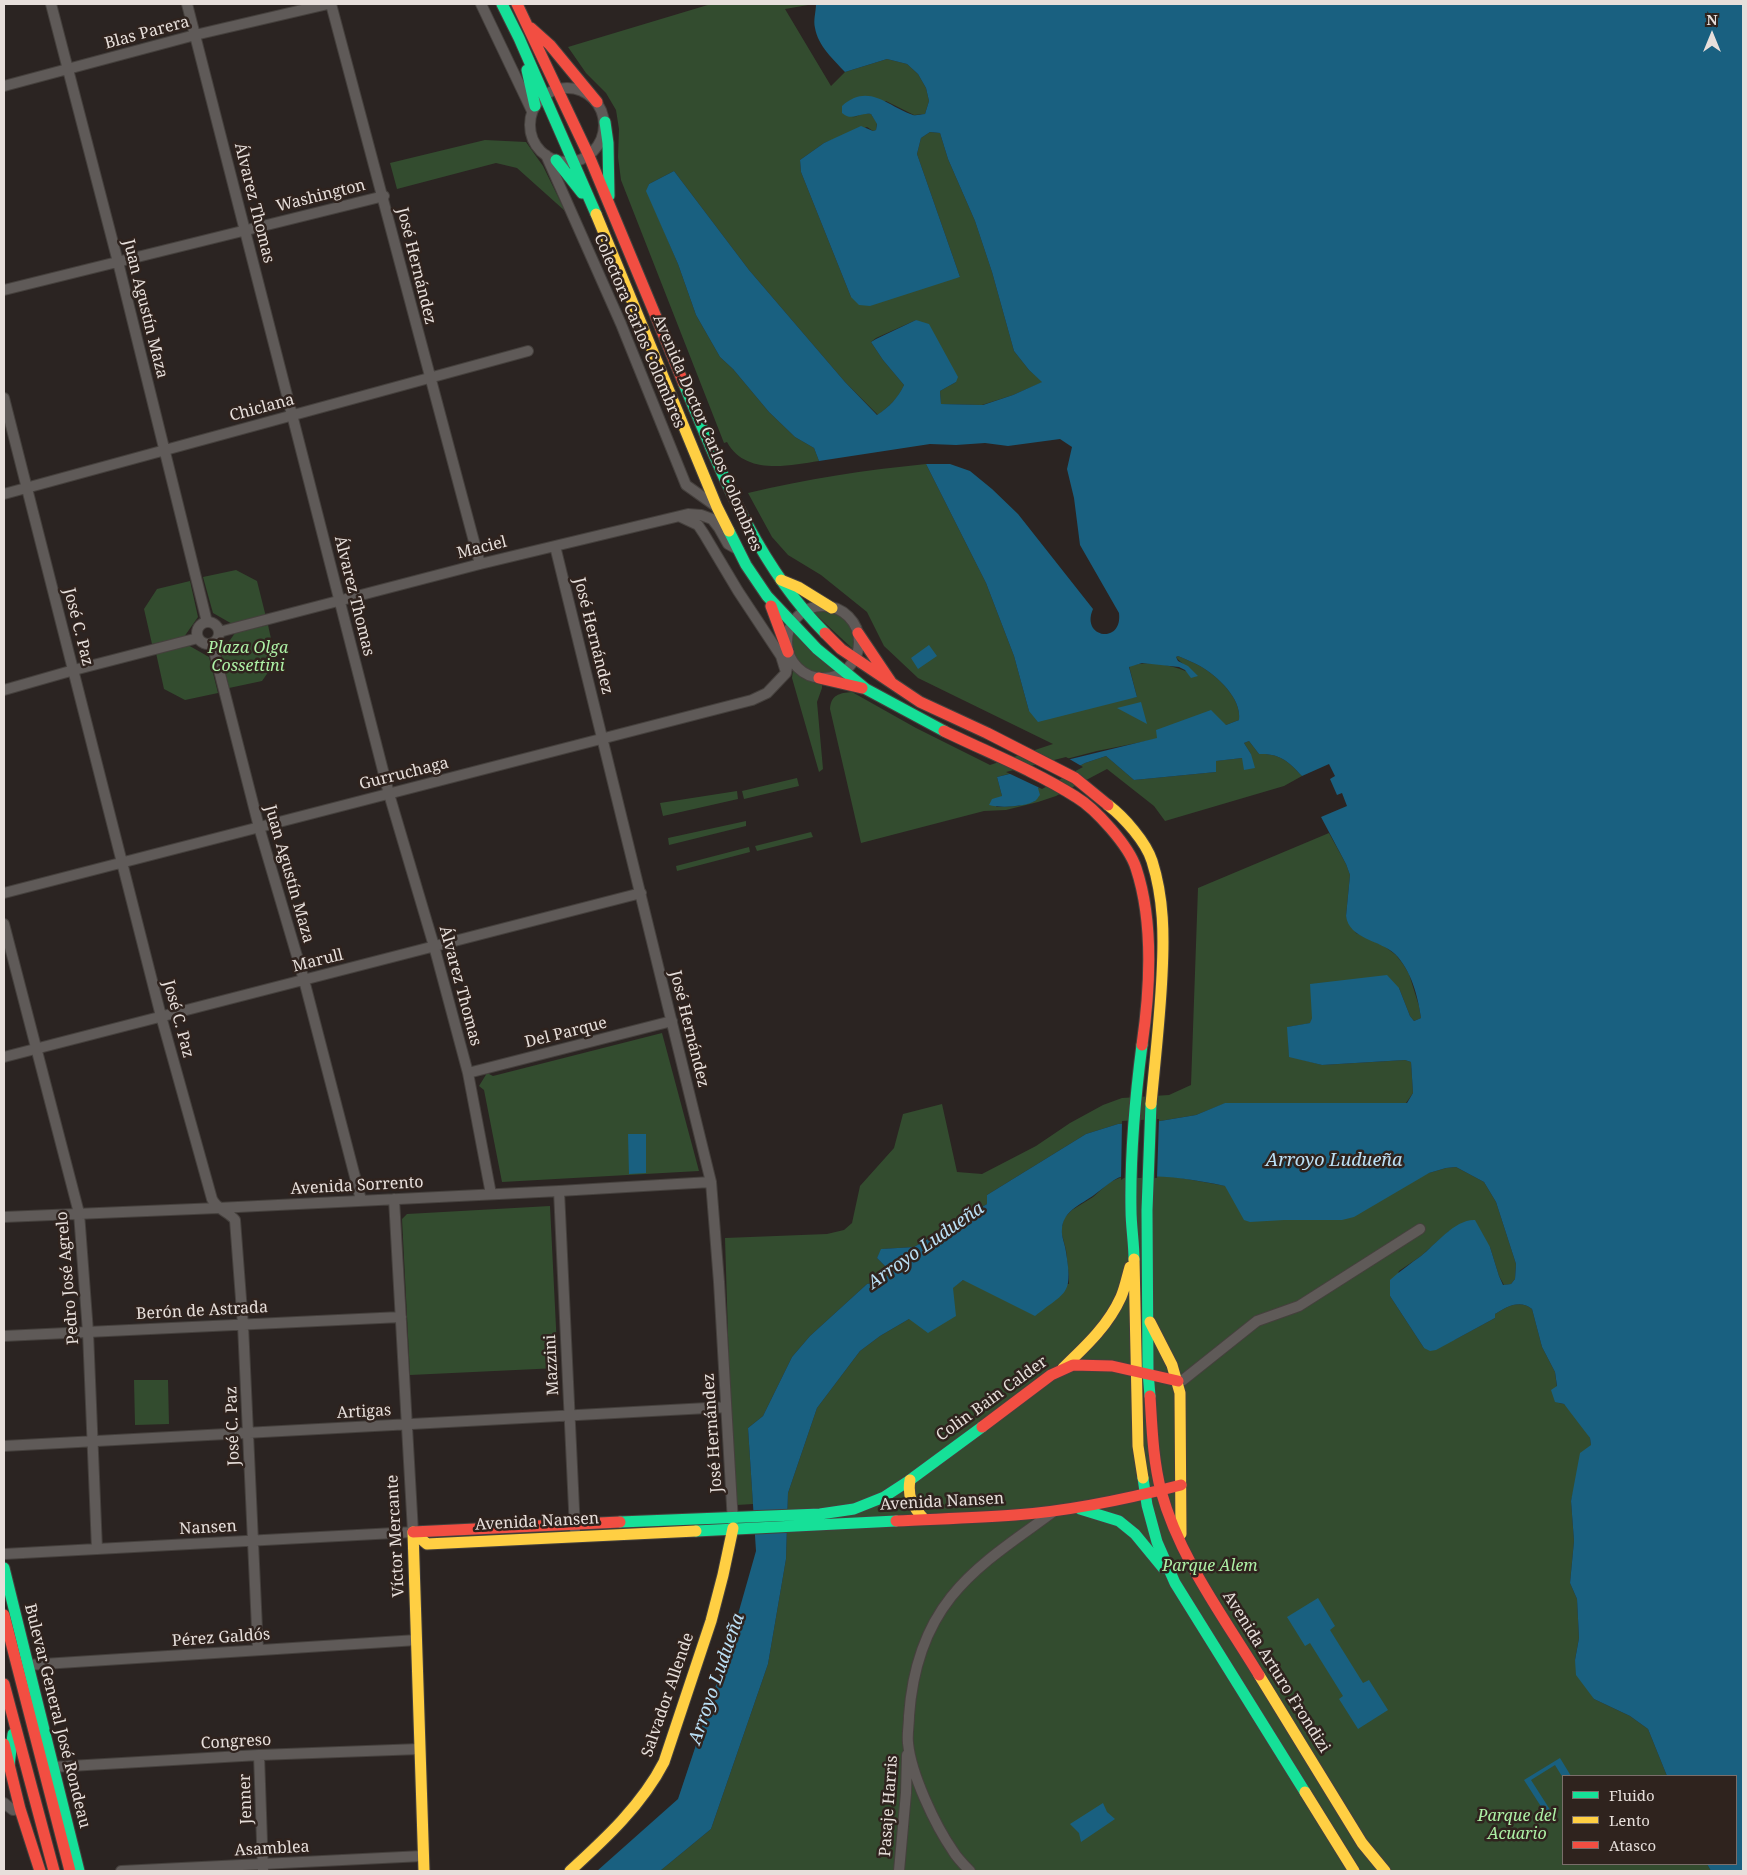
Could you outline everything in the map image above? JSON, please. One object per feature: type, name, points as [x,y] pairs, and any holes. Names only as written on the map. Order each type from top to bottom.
[{"type":"main road","name":"Avenida Doctor Carlos Colombres","points":[[502,4],[574,162],[717,506],[746,565],[767,596],[792,624],[844,672],[866,689],[923,721],[1056,785],[1078,798],[1113,831],[1136,867],[1141,882],[1147,930],[1146,1017],[1136,1082],[1132,1144],[1131,1211],[1134,1254]]},
{"type":"main road","name":"Avenida Doctor Carlos Colombres","points":[[517,4],[589,156],[727,487],[781,580],[804,612],[828,638],[854,660],[920,702],[1075,778],[1111,806],[1129,825],[1152,860],[1164,927],[1160,1016],[1148,1120],[1147,1210]]},
{"type":"main road","points":[[525,22],[550,45],[597,102]]},
{"type":"main road","points":[[519,38],[534,109]]},
{"type":"main road","points":[[605,122],[608,143],[611,211]]},
{"type":"main road","points":[[551,158],[592,205]]},
{"type":"main road","points":[[781,580],[798,587],[832,608]]},
{"type":"main road","points":[[767,596],[788,658]]},
{"type":"main road","points":[[858,633],[894,686]]},
{"type":"main road","points":[[819,678],[866,689]]},
{"type":"main road","name":"Avenida Arturo Frondizi","points":[[1147,1210],[1148,1372],[1154,1454],[1160,1490],[1182,1550],[1362,1843],[1385,1871]]},
{"type":"main road","points":[[1062,1369],[1094,1337],[1110,1316],[1121,1297],[1134,1254]]},
{"type":"main road","points":[[1134,1254],[1138,1446],[1145,1494],[1158,1542],[1175,1583]]},
{"type":"main road","points":[[1148,1320],[1174,1368],[1180,1393],[1182,1550]]},
{"type":"main road","name":"Colin Bain Calder","points":[[914,1477],[1048,1377],[1071,1365],[1083,1364],[1136,1370],[1178,1380]]},
{"type":"main road","points":[[914,1477],[908,1490],[910,1501],[915,1510],[924,1519]]},
{"type":"main road","name":"Avenida Nansen","points":[[818,1519],[854,1509],[884,1497],[914,1477]]},
{"type":"main road","name":"Avenida Nansen","points":[[413,1532],[575,1524],[818,1519],[924,1519],[1015,1515],[1053,1512],[1133,1498],[1180,1485]]},
{"type":"main road","points":[[1077,1508],[1119,1521],[1135,1534],[1175,1583],[1354,1871]]},
{"type":"main road","name":"Avenida Nansen","points":[[413,1532],[427,1544],[576,1537],[739,1522]]},
{"type":"main road","name":"Salvador Allende","points":[[570,1871],[591,1852],[646,1791],[662,1767],[693,1679],[739,1522]]},
{"type":"main road","name":"Víctor Mercante","points":[[413,1532],[424,1871]]},
{"type":"main road","name":"Bulevar General José Rondeau","points":[[4,1568],[78,1871]]},
{"type":"main road","name":"Bulevar General José Rondeau","points":[[4,1615],[70,1871]]},
{"type":"main road","points":[[23,1644],[24,1691]]},
{"type":"main road","points":[[4,1684],[54,1871]]},
{"type":"main road","points":[[9,1765],[14,1725]]},
{"type":"main road","points":[[4,1744],[20,1808],[40,1871]]},
{"type":"street","name":"Juan Agustín Maza","points":[[51,4],[118,262],[207,622]]},
{"type":"street","name":"Álvarez Thomas","points":[[188,4],[389,794],[434,946],[468,1073],[491,1194]]},
{"type":"street","name":"Blas Parera","points":[[4,86],[195,35],[329,4]]},
{"type":"street","name":"José Hernández","points":[[329,4],[384,196],[430,379],[480,564]]},
{"type":"street","points":[[481,4],[534,109],[544,95],[557,89],[572,87],[586,92],[597,102],[603,111],[605,122],[604,135],[598,147],[589,156],[574,162],[551,158]]},
{"type":"street","name":"Colectora Carlos Colombres","points":[[534,109],[530,122],[531,134],[535,144],[551,158],[686,485],[717,506]]},
{"type":"street","name":"Washington","points":[[4,290],[384,196]]},
{"type":"street","name":"Chiclana","points":[[4,494],[528,351]]},
{"type":"street","name":"José C. Paz","points":[[4,398],[161,1016],[212,1199],[218,1208],[229,1213],[235,1220],[244,1324],[258,1650]]},
{"type":"street","name":"Maciel","points":[[219,632],[480,564],[688,514],[701,515],[712,519],[728,544],[738,550]]},
{"type":"street","points":[[679,516],[688,519],[701,530],[738,591],[788,658],[810,676],[819,678],[829,678],[844,672],[854,660],[859,642],[858,633],[852,621],[846,615],[832,608],[813,608],[804,612],[792,624]]},
{"type":"street","name":"José Hernández","points":[[555,546],[711,1182],[726,1407],[739,1522]]},
{"type":"street","points":[[207,622],[216,626],[219,632],[217,640],[212,643],[204,643],[198,638],[198,630],[207,622]]},
{"type":"street","name":"Gurruchaga","points":[[4,893],[752,700],[767,693],[786,672],[788,658],[787,637],[792,624]]},
{"type":"street","points":[[4,690],[198,638]]},
{"type":"street","name":"Juan Agustín Maza","points":[[212,643],[259,827],[304,980],[361,1200]]},
{"type":"street","name":"Marull","points":[[4,1057],[641,893]]},
{"type":"street","name":"Pedro José Agrelo","points":[[4,924],[79,1213],[88,1332],[97,1549]]},
{"type":"street","name":"Del Parque","points":[[468,1073],[672,1021]]},
{"type":"street","name":"Avenida Sorrento","points":[[4,1217],[218,1208],[711,1182]]},
{"type":"street","name":"Mazzini","points":[[559,1191],[576,1537]]},
{"type":"street","name":"Víctor Mercante","points":[[394,1199],[413,1532]]},
{"type":"street","points":[[1178,1380],[1183,1380],[1257,1322],[1299,1306],[1420,1229]]},
{"type":"street","name":"Berón de Astrada","points":[[4,1336],[401,1317]]},
{"type":"street","name":"Artigas","points":[[4,1446],[726,1407]]},
{"type":"street","name":"Pasaje Harris","points":[[900,1871],[910,1702],[916,1666],[924,1644],[950,1598],[966,1579],[1053,1512]]},
{"type":"street","name":"Nansen","points":[[4,1554],[413,1532]]},
{"type":"street","name":"Pérez Galdós","points":[[28,1665],[416,1640]]},
{"type":"street","points":[[908,1742],[923,1794],[953,1851],[970,1871]]},
{"type":"street","name":"Congreso","points":[[53,1767],[259,1755],[420,1749]]},
{"type":"street","name":"Jenner","points":[[259,1755],[263,1868]]},
{"type":"street","points":[[4,1803],[12,1810],[20,1808]]},
{"type":"street","name":"Asamblea","points":[[122,1871],[263,1868],[423,1856]]},
{"type":"green space","points":[[711,4],[814,4],[785,9],[831,86],[845,72],[887,59],[907,64],[918,74],[926,88],[929,101],[925,114],[914,115],[886,101],[852,118],[862,114],[871,114],[877,123],[876,130],[873,131],[867,127],[824,143],[800,160],[801,172],[851,297],[960,277],[917,154],[921,138],[930,132],[940,133],[948,159],[975,221],[992,272],[1014,351],[1029,370],[1043,382],[1013,395],[982,405],[941,404],[940,391],[956,382],[916,320],[871,342],[904,385],[896,398],[878,415],[845,382],[749,270],[674,171],[649,184],[647,191],[678,264],[696,315],[720,357],[733,369],[769,412],[795,437],[814,448],[819,461],[781,466],[756,464],[744,460],[727,442],[724,443],[621,180],[618,157],[619,129],[616,110],[606,93],[586,73],[568,47]]},
{"type":"green space","points":[[485,140],[526,142],[543,166],[565,211],[517,168],[496,163],[397,189],[390,163]]},
{"type":"green space","points":[[926,464],[986,583],[1014,656],[1029,711],[1137,697],[1129,666],[1138,664],[1155,663],[1181,669],[1197,676],[1176,657],[1178,656],[1200,666],[1221,682],[1237,704],[1239,712],[1239,720],[1226,725],[1097,751],[997,777],[1002,796],[996,807],[1018,806],[1035,801],[1038,788],[1085,763],[1106,756],[1134,780],[1216,772],[1215,761],[1242,758],[1251,754],[1244,743],[1249,741],[1259,754],[1273,755],[1284,759],[1302,776],[1284,786],[1165,821],[1154,806],[1107,769],[1056,796],[1038,802],[1006,810],[984,811],[861,843],[830,709],[832,701],[836,696],[852,692],[916,728],[990,765],[1053,744],[918,678],[884,646],[867,612],[821,575],[788,555],[772,537],[748,493],[792,483]]},
{"type":"green space","name":"Plaza Olga Cossettini","points":[[236,570],[257,581],[266,617],[234,625],[213,613],[203,577]]},
{"type":"green space","name":"Plaza Olga Cossettini","points":[[190,581],[198,617],[184,637],[152,644],[144,609],[157,589]]},
{"type":"green space","points":[[826,609],[840,615],[849,623],[854,634],[854,650],[813,612]]},
{"type":"green space","name":"Plaza Olga Cossettini","points":[[268,625],[276,661],[262,681],[229,688],[221,653],[235,633]]},
{"type":"green space","points":[[792,630],[837,673],[817,674],[801,666],[792,650]]},
{"type":"green space","name":"Plaza Olga Cossettini","points":[[188,645],[209,657],[218,693],[185,700],[164,689],[156,653]]},
{"type":"green space","points":[[793,670],[809,680],[822,683],[817,702],[823,769],[819,772],[792,678]]},
{"type":"green space","points":[[797,778],[799,786],[744,799],[742,791]]},
{"type":"green space","points":[[737,791],[738,799],[663,816],[660,803]]},
{"type":"green space","points":[[746,821],[746,826],[669,845],[668,838]]},
{"type":"green space","points":[[811,832],[813,837],[757,851],[755,846]]},
{"type":"green space","points":[[1329,833],[1350,875],[1346,916],[1356,933],[1384,946],[1396,955],[1403,964],[1409,974],[1421,1018],[1414,1021],[1410,1016],[1399,988],[1312,1018],[1311,1023],[1288,1027],[1289,1056],[1322,1065],[1405,1060],[1411,1062],[1413,1093],[1406,1103],[1226,1103],[1196,1115],[1160,1121],[1118,1124],[1086,1134],[987,1195],[987,1204],[914,1247],[882,1249],[877,1258],[888,1269],[889,1275],[877,1282],[867,1284],[810,1336],[792,1357],[763,1416],[748,1428],[753,1504],[737,1505],[730,1400],[725,1238],[827,1234],[844,1230],[852,1223],[860,1186],[894,1148],[903,1114],[942,1104],[957,1172],[982,1174],[1036,1146],[1070,1123],[1103,1105],[1122,1098],[1169,1095],[1191,1085],[1198,888]]},
{"type":"green space","points":[[749,847],[750,852],[677,871],[676,866]]},
{"type":"green space","points":[[662,1033],[699,1171],[502,1182],[484,1090],[479,1086],[487,1073],[493,1076]]},
{"type":"green space","name":"Parque Alem","points":[[1456,1167],[1484,1182],[1496,1202],[1516,1264],[1515,1279],[1511,1284],[1504,1285],[1499,1276],[1490,1247],[1449,1231],[1421,1256],[1399,1271],[1390,1296],[1424,1348],[1456,1339],[1495,1318],[1495,1314],[1513,1305],[1518,1304],[1532,1309],[1542,1347],[1555,1372],[1559,1403],[1564,1404],[1584,1427],[1590,1438],[1591,1445],[1576,1482],[1571,1501],[1574,1541],[1570,1583],[1577,1599],[1579,1638],[1575,1660],[1594,1699],[1630,1716],[1648,1729],[1667,1775],[1562,1775],[1562,1865],[1708,1865],[1711,1871],[660,1871],[711,1829],[768,1664],[786,1559],[788,1493],[817,1408],[860,1351],[963,1280],[1069,1284],[1066,1250],[1061,1231],[1064,1218],[1110,1182],[1124,1176],[1170,1176],[1226,1186],[1429,1173]]},
{"type":"green space","points":[[550,1206],[558,1368],[410,1375],[402,1219],[407,1214]]},
{"type":"green space","points":[[134,1380],[168,1380],[169,1424],[135,1425]]},
{"type":"water","name":"Arroyo Ludueña","points":[[816,4],[1743,4],[1743,1871],[1711,1871],[1708,1865],[1737,1865],[1737,1775],[1667,1775],[1648,1729],[1630,1716],[1594,1699],[1576,1675],[1575,1660],[1579,1638],[1577,1599],[1570,1583],[1574,1541],[1571,1501],[1580,1453],[1591,1445],[1590,1438],[1564,1404],[1555,1402],[1551,1390],[1557,1386],[1555,1372],[1542,1347],[1532,1309],[1518,1304],[1513,1305],[1495,1314],[1495,1318],[1436,1350],[1430,1351],[1424,1348],[1390,1296],[1390,1280],[1453,1228],[1475,1220],[1490,1247],[1503,1285],[1511,1284],[1515,1279],[1516,1264],[1496,1202],[1484,1182],[1456,1167],[1429,1173],[1354,1217],[1342,1220],[1250,1222],[1244,1220],[1225,1186],[1174,1178],[1123,1176],[1114,1180],[1075,1208],[1065,1219],[1062,1232],[1068,1266],[1068,1285],[1061,1296],[1035,1316],[963,1280],[953,1288],[956,1316],[928,1333],[909,1319],[880,1336],[860,1351],[817,1408],[788,1493],[786,1559],[768,1664],[711,1829],[660,1871],[597,1871],[678,1799],[729,1646],[756,1551],[748,1428],[763,1416],[792,1357],[810,1336],[867,1284],[877,1282],[889,1275],[888,1269],[877,1258],[881,1249],[914,1247],[987,1204],[987,1195],[1086,1134],[1118,1124],[1160,1121],[1196,1115],[1225,1103],[1407,1103],[1413,1093],[1411,1062],[1405,1060],[1322,1065],[1289,1057],[1287,1027],[1310,1023],[1312,1018],[1310,984],[1387,975],[1399,988],[1410,1016],[1414,1021],[1421,1018],[1413,984],[1401,960],[1389,949],[1359,934],[1348,924],[1346,916],[1350,875],[1321,817],[1347,806],[1342,793],[1337,795],[1330,779],[1335,776],[1329,764],[1302,776],[1284,759],[1273,755],[1259,754],[1249,741],[1244,743],[1251,754],[1255,768],[1244,770],[1242,758],[1216,761],[1216,772],[1134,780],[1106,756],[1085,763],[1038,788],[1040,795],[1031,803],[1012,806],[989,805],[992,799],[1002,796],[997,777],[1157,738],[1156,730],[1211,710],[1226,725],[1239,720],[1237,704],[1227,688],[1200,666],[1178,656],[1176,657],[1178,661],[1188,666],[1198,676],[1191,678],[1185,670],[1179,667],[1142,663],[1129,667],[1137,697],[1038,722],[1029,711],[1014,656],[986,583],[926,464],[950,464],[970,471],[992,489],[1018,514],[1093,609],[1092,626],[1103,634],[1109,633],[1115,630],[1119,613],[1080,545],[1074,498],[1067,469],[1072,447],[1060,439],[1008,446],[985,443],[930,444],[819,461],[814,448],[795,437],[769,412],[733,369],[720,357],[696,315],[678,264],[646,191],[649,184],[674,171],[749,270],[845,382],[877,415],[893,402],[904,385],[871,342],[916,320],[929,324],[958,377],[956,382],[940,391],[941,404],[983,405],[1013,395],[1042,382],[1029,370],[1014,351],[992,272],[975,221],[948,159],[940,133],[930,132],[921,138],[917,154],[960,277],[870,306],[859,305],[851,297],[801,172],[800,160],[824,143],[861,126],[873,131],[876,130],[877,124],[871,114],[849,117],[842,113],[842,106],[852,99],[861,96],[878,98],[914,115],[925,114],[929,101],[926,88],[918,74],[907,64],[887,59],[845,72],[819,41],[814,22]]},
{"type":"water","points":[[929,645],[937,656],[918,669],[911,658]]},
{"type":"water","points":[[1141,702],[1147,724],[1117,708]]},
{"type":"water","points":[[628,1134],[646,1134],[646,1173],[629,1174]]},
{"type":"water","points":[[1318,1598],[1335,1626],[1330,1630],[1363,1683],[1369,1680],[1388,1710],[1358,1729],[1339,1699],[1343,1696],[1310,1643],[1305,1646],[1287,1617]]},
{"type":"water","points":[[1560,1758],[1570,1775],[1562,1776],[1555,1765],[1531,1780],[1554,1816],[1549,1819],[1524,1780]]},
{"type":"water","points":[[1103,1803],[1107,1812],[1115,1819],[1081,1842],[1079,1833],[1070,1824]]},
{"type":"pier","points":[[1066,757],[1083,767],[1042,789],[1006,772]]},
{"type":"pier","points":[[1159,1119],[1157,1178],[1124,1178],[1121,1180],[1122,1121]]},
{"type":"traffic: fast","points":[[502,4],[519,38],[596,214]]},
{"type":"traffic: fast","points":[[527,70],[535,106]]},
{"type":"traffic: fast","points":[[605,122],[608,143],[609,196]]},
{"type":"traffic: fast","points":[[556,160],[582,193]]},
{"type":"traffic: fast","points":[[684,384],[727,484],[760,548],[779,578],[825,633]]},
{"type":"traffic: fast","points":[[729,531],[746,565],[767,596],[817,649],[866,689],[944,731]]},
{"type":"traffic: fast","points":[[1134,1259],[1131,1216],[1131,1168],[1135,1106],[1142,1045]]},
{"type":"traffic: fast","points":[[1150,1396],[1148,1372],[1147,1210],[1151,1104]]},
{"type":"traffic: fast","points":[[620,1522],[820,1514],[854,1509],[884,1497],[982,1427]]},
{"type":"traffic: fast","points":[[1143,1478],[1147,1505],[1157,1542],[1175,1583],[1305,1792]]},
{"type":"traffic: fast","points":[[1080,1509],[1119,1521],[1135,1534],[1163,1568]]},
{"type":"traffic: fast","points":[[696,1531],[896,1521]]},
{"type":"traffic: fast","points":[[4,1568],[79,1871]]},
{"type":"traffic: fast","points":[[9,1765],[13,1734]]},
{"type":"traffic: slow","points":[[596,214],[717,507],[729,531]]},
{"type":"traffic: slow","points":[[781,580],[798,587],[832,608]]},
{"type":"traffic: slow","points":[[1108,805],[1134,830],[1145,846],[1152,861],[1159,889],[1163,932],[1162,975],[1151,1104]]},
{"type":"traffic: slow","points":[[1134,1259],[1138,1446],[1143,1478]]},
{"type":"traffic: slow","points":[[1063,1368],[1080,1352],[1116,1308],[1130,1267]]},
{"type":"traffic: slow","points":[[1150,1322],[1172,1365],[1180,1393],[1181,1534]]},
{"type":"traffic: slow","points":[[910,1480],[910,1497],[924,1519]]},
{"type":"traffic: slow","points":[[570,1871],[622,1821],[645,1793],[664,1762],[711,1621],[733,1528]]},
{"type":"traffic: slow","points":[[413,1532],[427,1544],[696,1531]]},
{"type":"traffic: slow","points":[[413,1532],[424,1871]]},
{"type":"traffic: slow","points":[[1259,1675],[1362,1843],[1385,1871]]},
{"type":"traffic: slow","points":[[1305,1792],[1354,1871]]},
{"type":"traffic: jam","points":[[517,4],[589,156],[684,384]]},
{"type":"traffic: jam","points":[[531,28],[550,45],[597,102]]},
{"type":"traffic: jam","points":[[771,606],[788,652]]},
{"type":"traffic: jam","points":[[825,633],[841,649],[920,702],[987,733],[1075,778],[1108,805]]},
{"type":"traffic: jam","points":[[858,633],[891,682]]},
{"type":"traffic: jam","points":[[819,678],[862,688]]},
{"type":"traffic: jam","points":[[944,731],[1028,770],[1076,797],[1102,819],[1126,849],[1136,868],[1142,889],[1148,933],[1147,1002],[1142,1045]]},
{"type":"traffic: jam","points":[[982,1427],[1051,1375],[1073,1365],[1112,1366],[1178,1381]]},
{"type":"traffic: jam","points":[[1150,1396],[1156,1468],[1169,1515],[1190,1563],[1259,1675]]},
{"type":"traffic: jam","points":[[896,1521],[1057,1511],[1120,1500],[1181,1485]]},
{"type":"traffic: jam","points":[[413,1532],[620,1522]]},
{"type":"traffic: jam","points":[[4,1615],[70,1871]]},
{"type":"traffic: jam","points":[[4,1684],[54,1871]]},
{"type":"traffic: jam","points":[[4,1744],[20,1809],[40,1871]]},
{"type":"park label","name":"Parque del Acuario","points":[[1517,1825]]}]
